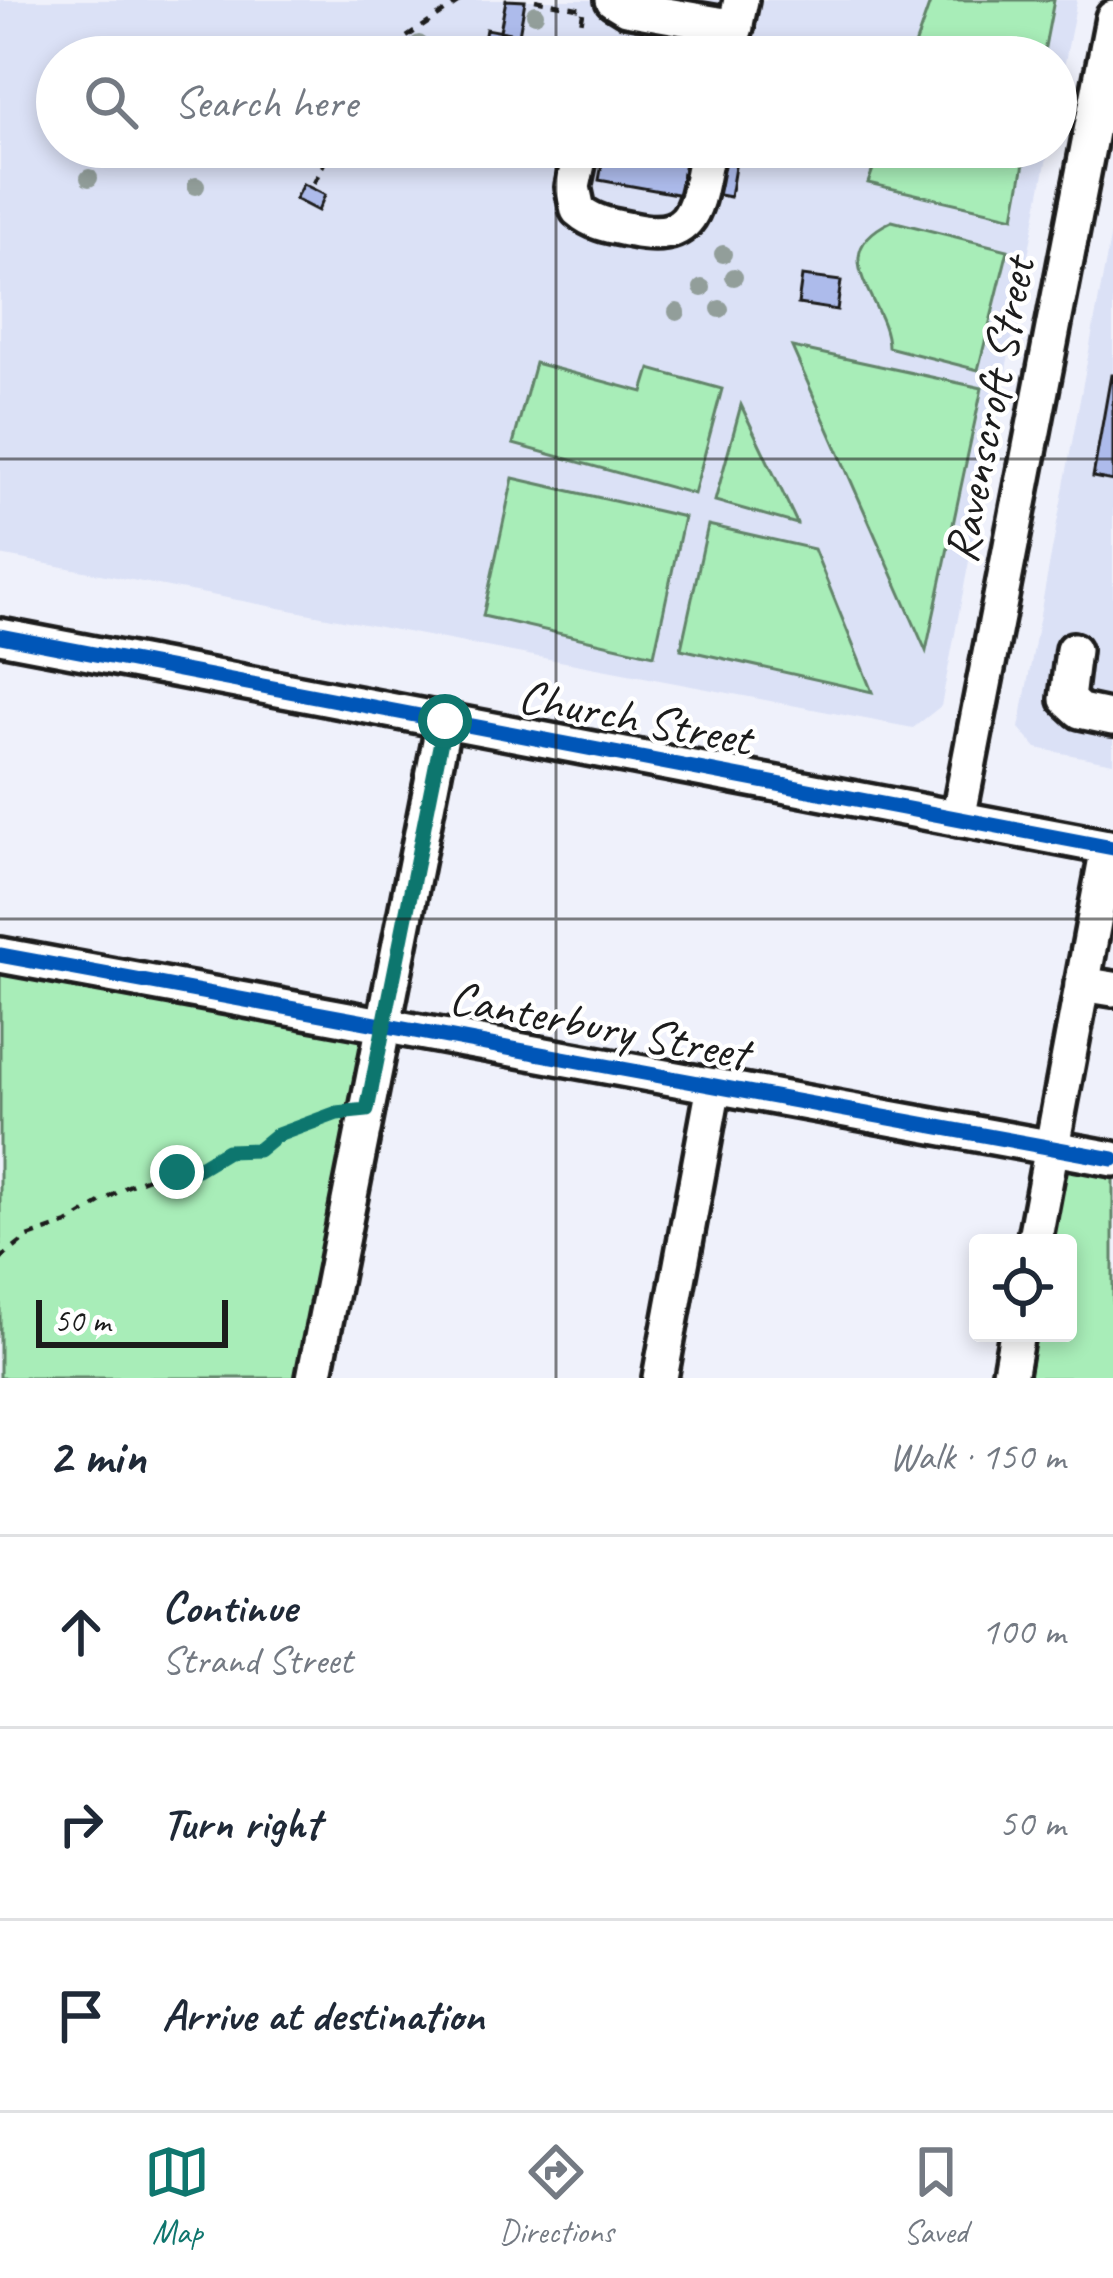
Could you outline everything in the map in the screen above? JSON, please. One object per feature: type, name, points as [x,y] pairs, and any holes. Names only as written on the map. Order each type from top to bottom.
[{"type":"street","points":[[597,6],[735,28]]},
{"type":"street","name":"Ravenscroft Street","points":[[958,819],[1113,18]]},
{"type":"street","points":[[577,168],[573,187],[578,210],[592,222],[653,235],[677,232],[688,223],[702,168]]},
{"type":"street","name":"Church Street","points":[[0,637],[1110,847]]},
{"type":"street","points":[[1073,650],[1067,699],[1080,711],[1113,718]]},
{"type":"street","points":[[314,1378],[445,721]]},
{"type":"street","points":[[1036,1234],[1052,1148],[1098,987],[1110,847]]},
{"type":"street","name":"Canterbury Street","points":[[0,956],[1113,1160]]},
{"type":"street","points":[[660,1378],[714,1086]]},
{"type":"street","points":[[1009,1378],[1015,1342]]},
{"type":"path","points":[[408,36],[462,0]]},
{"type":"path","points":[[535,0],[597,6],[581,36]]},
{"type":"path","points":[[314,183],[322,168]]},
{"type":"path","points":[[0,1259],[28,1237],[68,1223],[155,1174],[197,1169],[227,1151],[258,1150],[275,1136],[337,1113],[367,1110]]},
{"type":"shaded area","points":[[0,0],[1077,0],[1070,36],[36,36],[36,168],[1045,168],[941,706],[913,728],[0,555]]},
{"type":"shaded area","points":[[1113,222],[1113,763],[1036,748],[1019,728]]},
{"type":"green space","points":[[931,0],[1054,0],[1047,36],[918,36]]},
{"type":"green space","points":[[873,168],[1023,168],[1014,217],[868,183]]},
{"type":"green space","points":[[892,221],[1008,250],[978,370],[888,347],[859,263],[861,248],[871,234]]},
{"type":"green space","points":[[792,347],[982,388],[926,651]]},
{"type":"green space","points":[[535,363],[643,392],[650,369],[722,389],[694,494],[513,444]]},
{"type":"green space","points":[[741,405],[797,523],[797,524],[715,501]]},
{"type":"green space","points":[[513,478],[684,517],[654,655],[483,616]]},
{"type":"green space","points":[[708,525],[814,549],[872,692],[681,649]]},
{"type":"green space","points":[[0,965],[362,1040],[366,1047],[303,1378],[0,1378]]},
{"type":"green space","points":[[1068,1167],[1113,1170],[1113,1378],[1019,1378],[1026,1342],[1077,1342],[1077,1234],[1049,1234]]},
{"type":"building","points":[[506,0],[525,1],[519,35],[500,31]]},
{"type":"building","points":[[486,29],[524,36],[485,36]]},
{"type":"building","points":[[601,168],[686,168],[682,195],[599,180]]},
{"type":"building","points":[[713,168],[735,168],[730,197],[708,193]]},
{"type":"building","points":[[303,184],[325,195],[318,211],[295,199]]},
{"type":"building","points":[[802,276],[841,281],[837,310],[798,304]]},
{"type":"building","points":[[1113,375],[1113,481],[1093,477]]},
{"type":"cycle path","points":[[0,636],[1113,848]]},
{"type":"cycle path","points":[[0,955],[1113,1159]]},
{"type":"route","points":[[177,1172],[197,1169],[227,1151],[258,1150],[275,1136],[307,1128],[337,1113],[356,1107],[367,1110],[445,721]]}]
